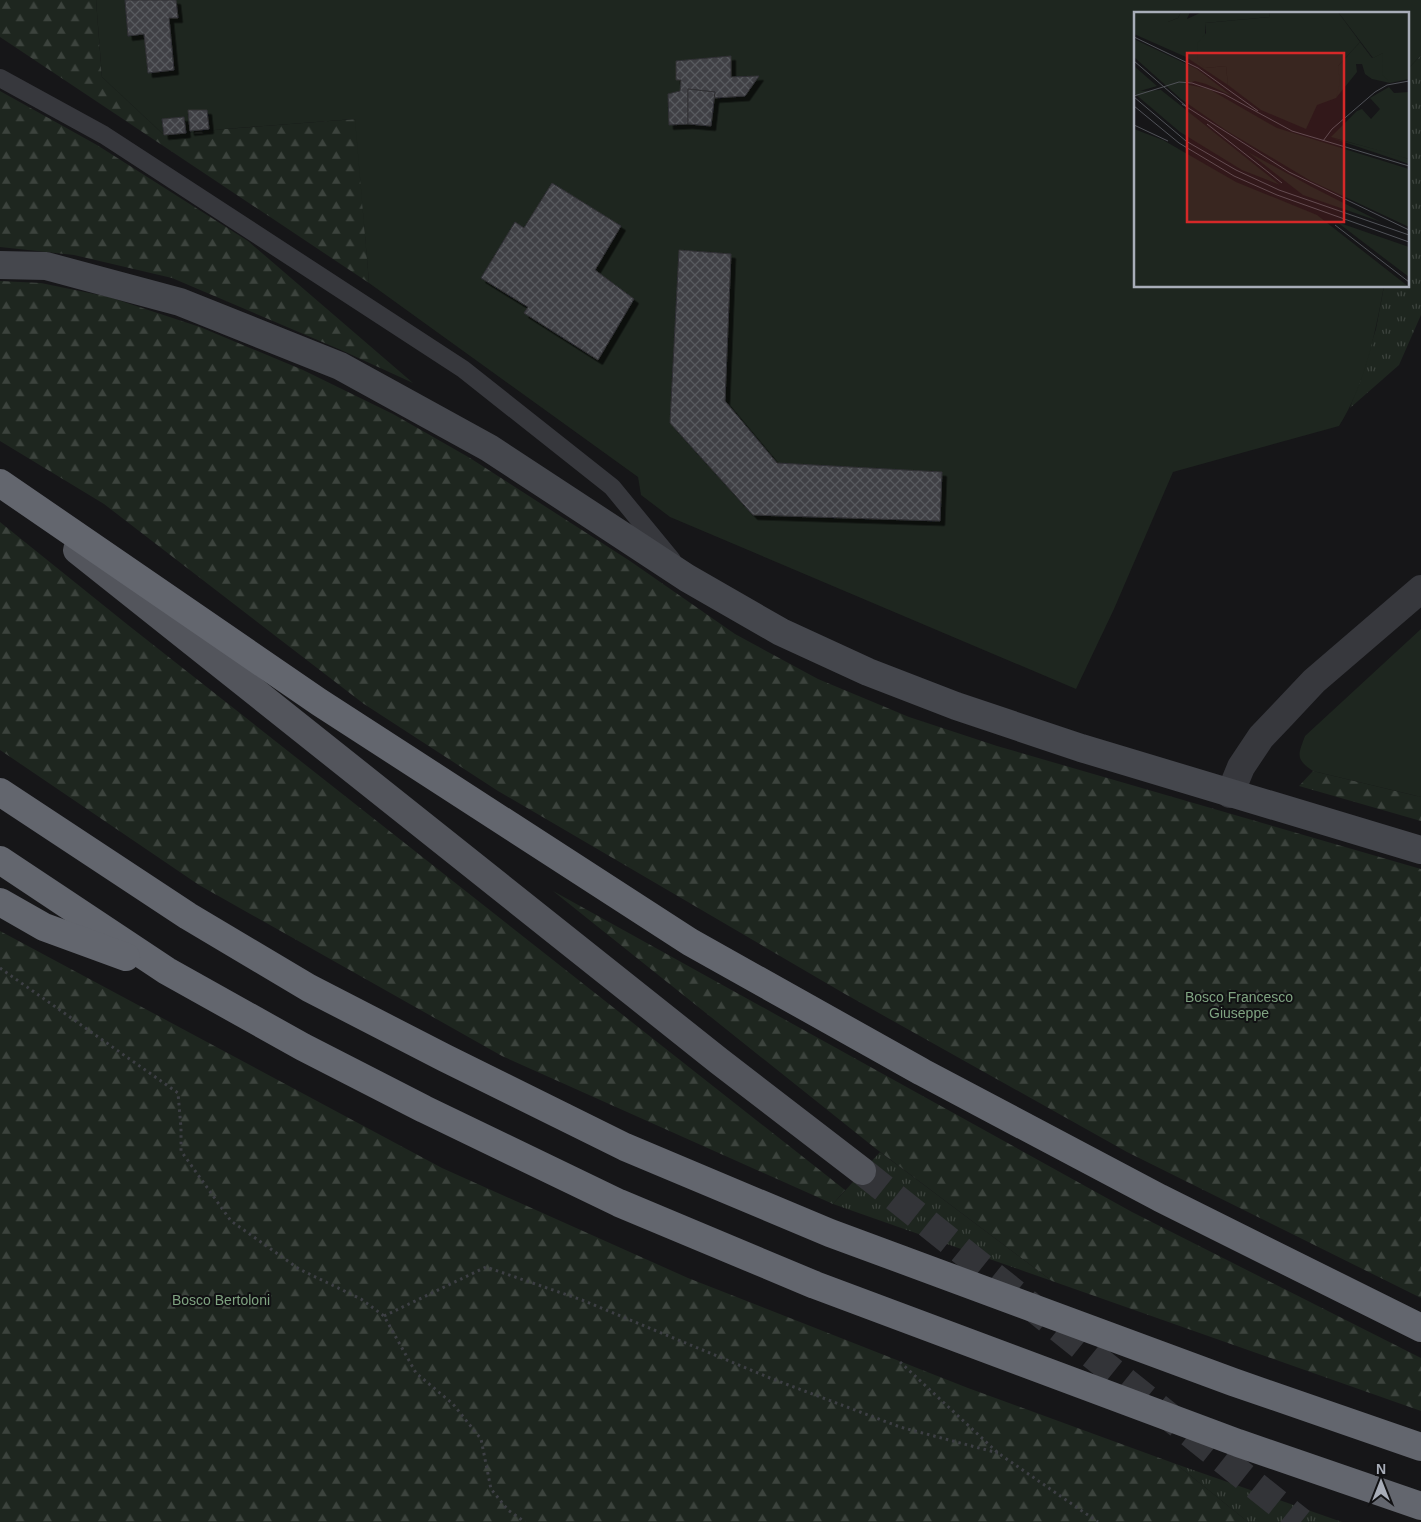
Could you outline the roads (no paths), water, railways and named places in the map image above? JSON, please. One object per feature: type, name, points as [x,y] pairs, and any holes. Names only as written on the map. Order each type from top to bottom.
[{"type":"highway","points":[[0,483],[319,702],[690,942],[922,1072],[1160,1198],[1421,1328]]},
{"type":"highway","points":[[0,792],[188,916],[309,988],[444,1058],[624,1147],[830,1233],[1223,1379],[1421,1447]]},
{"type":"highway","points":[[0,860],[167,971],[302,1047],[415,1105],[619,1202],[815,1285],[1238,1443],[1421,1506]]},
{"type":"highway","points":[[0,902],[44,927],[167,971]]},
{"type":"main road","points":[[0,265],[46,266],[180,302],[340,366],[490,448],[687,578],[781,632],[868,672],[956,706],[1081,748],[1421,850]]},
{"type":"main road","points":[[0,488],[703,1048],[862,1171]]},
{"type":"street","points":[[1230,794],[1242,767],[1261,737],[1314,681],[1421,589]]},
{"type":"lane","points":[[0,78],[104,135],[463,369],[612,487],[687,578]]},
{"type":"tunnel","points":[[862,1171],[1301,1522]]},
{"type":"park label","name":"Bosco Francesco Giuseppe","points":[[1239,1006]]},
{"type":"park label","name":"Bosco Bertoloni","points":[[221,1300]]}]
